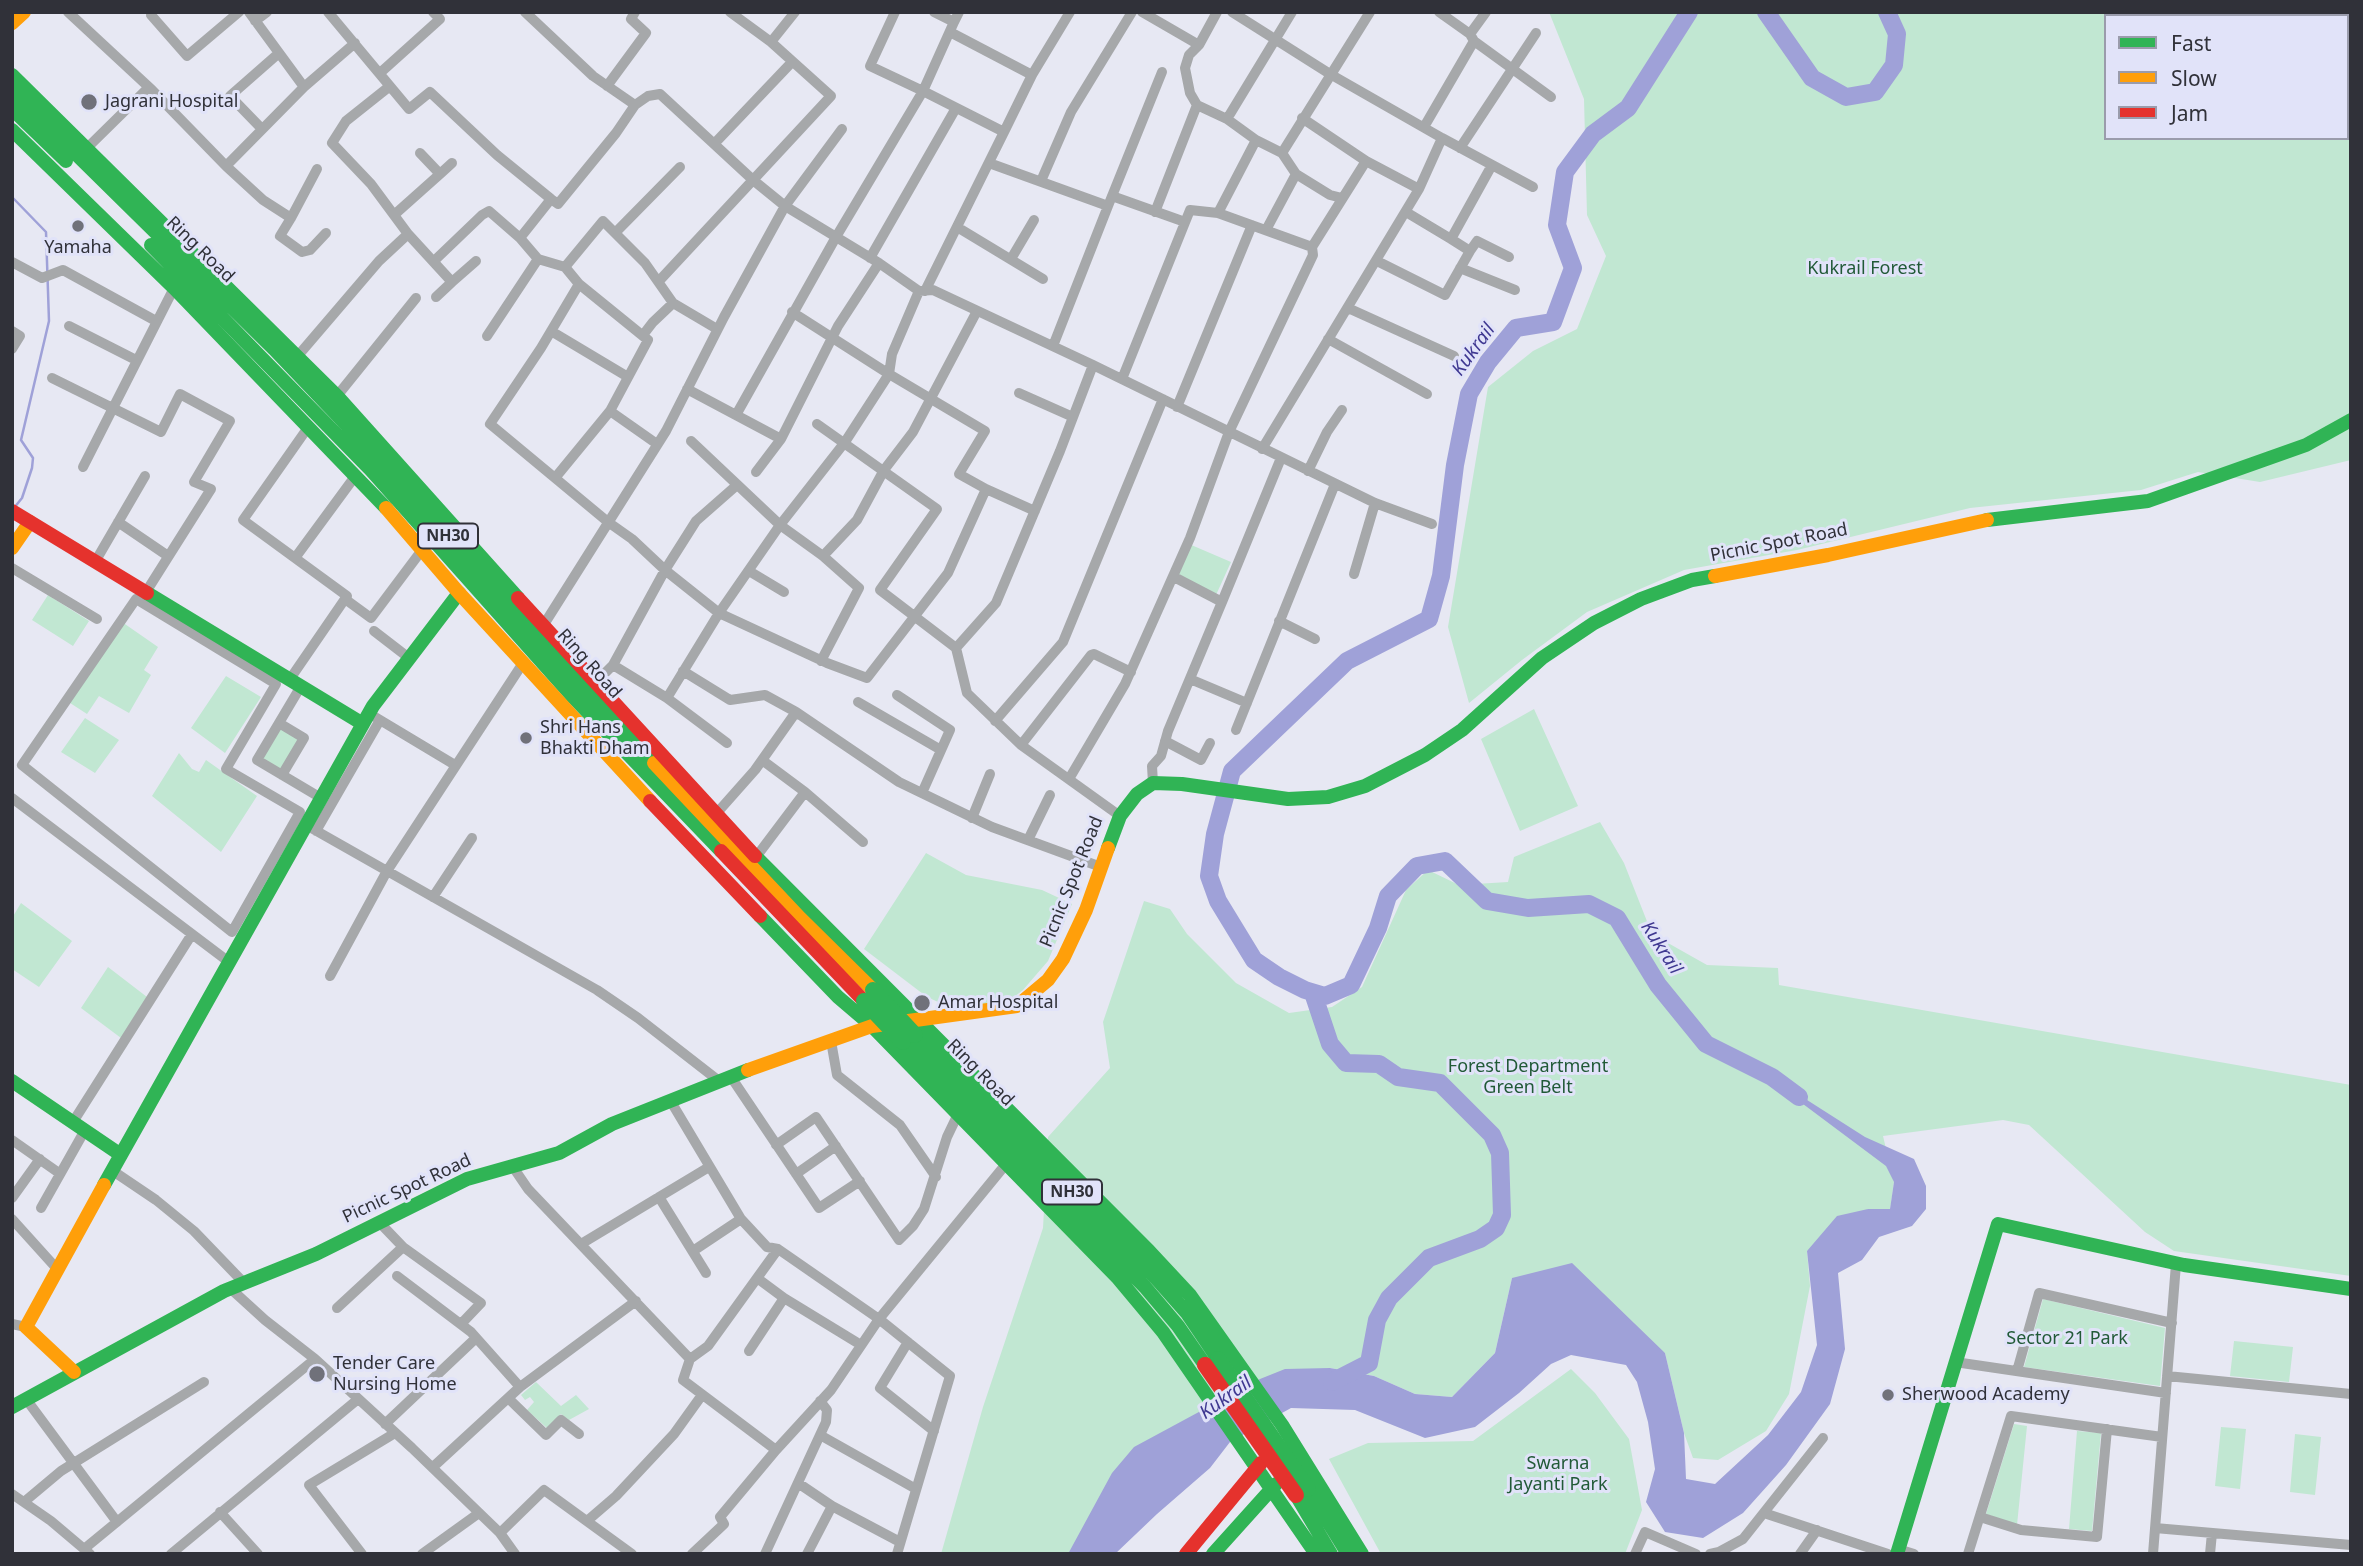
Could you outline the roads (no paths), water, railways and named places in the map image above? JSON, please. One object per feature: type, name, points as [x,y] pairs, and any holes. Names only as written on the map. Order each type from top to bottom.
[{"type":"main road","points":[[12,23],[23,12]]},
{"type":"main road","points":[[12,75],[337,396],[543,626],[756,857],[868,996],[872,1026],[1116,1277],[1163,1332],[1211,1362],[1282,1425],[1362,1554]]},
{"type":"main road","name":"Ring Road","points":[[12,92],[274,349],[382,462],[594,700],[800,918],[868,996]]},
{"type":"main road","name":"Ring Road","points":[[12,109],[314,410],[371,470],[574,698],[868,996],[1145,1287],[1211,1362]]},
{"type":"main road","points":[[12,130],[174,288],[356,475],[459,593],[658,810],[868,996],[919,1019],[1190,1295],[1211,1362],[1245,1450],[1316,1554]]},
{"type":"main road","name":"Picnic Spot Road","points":[[19,1403],[238,1286],[316,1254],[467,1179],[559,1153],[612,1124],[670,1100],[872,1026],[1017,1006],[1048,980],[1063,959],[1086,909],[1120,816],[1137,794],[1153,783],[1288,799],[1328,797],[1365,786],[1425,755],[1462,730],[1542,659],[1594,623],[1641,598],[1692,580],[1828,555],[1970,522],[2148,501],[2306,445],[2351,420]]},
{"type":"main road","points":[[12,548],[20,516],[95,562],[141,596],[295,683],[371,719]]},
{"type":"main road","points":[[74,1372],[19,1326],[58,1270],[229,962],[311,828],[321,798],[409,658],[459,593]]},
{"type":"main road","points":[[12,1081],[121,1155]]},
{"type":"main road","points":[[1894,1552],[1998,1224],[2176,1264],[2351,1289]]},
{"type":"main road","name":"NH30","points":[[1211,1362],[1348,1554]]},
{"type":"main road","points":[[1186,1554],[1255,1467],[1291,1440]]},
{"type":"main road","points":[[1213,1554],[1270,1488],[1306,1463]]},
{"type":"main road","name":"NH30","points":[[1302,1492],[1331,1554]]},
{"type":"street","points":[[68,12],[149,87],[226,166],[263,200],[291,218]]},
{"type":"street","points":[[151,13],[187,57],[239,12]]},
{"type":"street","points":[[267,12],[252,17],[304,87]]},
{"type":"street","points":[[328,12],[409,109],[430,92],[497,155],[558,204],[635,106],[648,96],[660,94],[785,206],[922,291],[933,290],[1375,503],[1432,524]]},
{"type":"street","points":[[380,73],[440,19],[433,12]]},
{"type":"street","points":[[525,12],[566,53],[635,106]]},
{"type":"street","points":[[607,86],[646,33],[631,19],[635,12]]},
{"type":"street","points":[[659,281],[831,96],[771,42],[730,12]]},
{"type":"street","points":[[771,42],[795,12]]},
{"type":"street","points":[[895,12],[870,66],[1004,132]]},
{"type":"street","points":[[934,12],[952,27],[1032,75]]},
{"type":"street","points":[[736,415],[792,312],[923,91],[959,12]]},
{"type":"street","points":[[667,698],[749,570],[780,525],[845,442],[889,374],[892,354],[922,291],[1032,75],[1070,12]]},
{"type":"street","points":[[1041,181],[1071,112],[1132,12]]},
{"type":"street","points":[[1142,12],[1199,45]]},
{"type":"street","points":[[1217,12],[1199,45],[1189,55],[1185,68],[1190,93],[1197,106],[1227,119],[1256,140],[1282,153],[1296,174],[1330,195],[1342,198]]},
{"type":"street","points":[[1232,12],[1330,74],[1532,187]]},
{"type":"street","points":[[1227,119],[1292,12]]},
{"type":"street","points":[[1282,153],[1370,12]]},
{"type":"street","points":[[1439,12],[1551,97]]},
{"type":"street","points":[[1424,127],[1486,12]]},
{"type":"street","points":[[1460,148],[1536,33]]},
{"type":"street","points":[[226,166],[304,87],[355,43]]},
{"type":"street","points":[[262,129],[230,96],[279,53]]},
{"type":"street","points":[[714,144],[792,62]]},
{"type":"street","points":[[1053,346],[1162,72]]},
{"type":"street","points":[[390,86],[346,121],[332,143],[371,184],[408,233],[453,282]]},
{"type":"street","points":[[86,149],[149,87]]},
{"type":"street","points":[[1155,212],[1197,106]]},
{"type":"street","points":[[756,472],[781,439],[832,337],[956,108]]},
{"type":"street","points":[[1302,118],[1366,161],[1419,189]]},
{"type":"street","points":[[543,626],[657,444],[785,206],[842,129]]},
{"type":"street","points":[[1262,449],[1406,212],[1442,138]]},
{"type":"street","points":[[1218,213],[1256,140]]},
{"type":"street","points":[[420,153],[440,174]]},
{"type":"street","points":[[1069,779],[1131,672],[1174,577],[1229,432],[1312,256],[1312,247],[1366,161]]},
{"type":"street","points":[[394,215],[453,163]]},
{"type":"street","points":[[989,163],[1041,181],[1185,222]]},
{"type":"street","points":[[1451,239],[1492,165]]},
{"type":"street","points":[[615,233],[680,167]]},
{"type":"street","points":[[317,169],[280,236],[302,252],[310,250],[326,233]]},
{"type":"street","points":[[1266,230],[1296,174]]},
{"type":"street","points":[[520,238],[551,199]]},
{"type":"street","points":[[1122,379],[1190,210],[1218,213],[1312,247]]},
{"type":"street","points":[[434,261],[489,211],[520,238],[538,259],[565,267],[579,284],[648,340],[610,411],[555,478]]},
{"type":"street","points":[[1406,212],[1470,251]]},
{"type":"street","points":[[1011,259],[1034,220]]},
{"type":"street","points":[[565,267],[603,221],[645,263],[673,303],[717,329]]},
{"type":"street","points":[[1177,407],[1252,225]]},
{"type":"street","points":[[957,226],[1043,279]]},
{"type":"street","points":[[296,358],[372,269],[408,233]]},
{"type":"street","points":[[1377,261],[1445,295],[1477,241],[1510,257]]},
{"type":"street","points":[[487,336],[538,259]]},
{"type":"street","points":[[436,297],[476,261]]},
{"type":"street","points":[[12,262],[47,277],[63,270],[156,321]]},
{"type":"street","points":[[1460,268],[1515,290]]},
{"type":"street","points":[[579,284],[490,424],[632,539],[719,614],[821,661],[867,678],[948,573],[986,489]]},
{"type":"street","points":[[83,467],[174,288]]},
{"type":"street","points":[[337,396],[416,298]]},
{"type":"street","points":[[643,335],[673,303]]},
{"type":"street","points":[[1348,308],[1454,356]]},
{"type":"street","points":[[823,556],[858,520],[884,471],[913,432],[977,311]]},
{"type":"street","points":[[792,312],[985,431],[959,474],[1035,511]]},
{"type":"street","points":[[69,326],[136,360]]},
{"type":"street","points":[[12,331],[20,336],[12,349]]},
{"type":"street","points":[[551,331],[628,377]]},
{"type":"street","points":[[1328,339],[1427,394]]},
{"type":"street","points":[[956,649],[996,603],[1093,365]]},
{"type":"street","points":[[52,378],[161,432],[180,394],[230,421],[194,482],[211,489],[169,556],[22,765],[232,932],[300,812],[226,769],[276,684],[141,596]]},
{"type":"street","points":[[687,388],[781,439]]},
{"type":"street","points":[[1019,393],[1073,417]]},
{"type":"street","points":[[995,720],[1063,642],[1163,399]]},
{"type":"street","points":[[1308,471],[1327,432],[1342,410]]},
{"type":"street","points":[[610,411],[657,444]]},
{"type":"street","points":[[817,424],[937,509],[880,590],[956,649],[967,692],[1021,745],[1120,816]]},
{"type":"street","points":[[309,426],[243,520],[347,596],[295,683],[279,723],[257,760],[321,798]]},
{"type":"street","points":[[691,441],[780,525],[823,556],[859,588],[821,661]]},
{"type":"street","points":[[1153,783],[1152,766],[1161,756],[1281,458]]},
{"type":"street","points":[[295,558],[356,475]]},
{"type":"street","points":[[95,562],[145,476]]},
{"type":"street","points":[[1236,730],[1335,484]]},
{"type":"street","points":[[595,683],[613,665],[665,570],[696,521],[737,485]]},
{"type":"street","points":[[1354,574],[1375,503]]},
{"type":"street","points":[[118,522],[169,556]]},
{"type":"street","points":[[345,598],[371,618],[422,550]]},
{"type":"street","points":[[12,568],[97,619]]},
{"type":"street","points":[[749,570],[784,592]]},
{"type":"street","points":[[1174,577],[1222,602]]},
{"type":"street","points":[[1279,621],[1315,639]]},
{"type":"street","points":[[374,631],[409,658]]},
{"type":"street","points":[[1021,745],[1091,654],[1131,672]]},
{"type":"street","points":[[330,976],[387,871],[523,663]]},
{"type":"street","points":[[613,665],[667,698],[727,743]]},
{"type":"street","points":[[684,671],[730,700],[765,695],[796,712],[899,782],[972,818],[1101,867]]},
{"type":"street","points":[[1190,679],[1247,703]]},
{"type":"street","points":[[897,695],[950,730],[922,793]]},
{"type":"street","points":[[858,702],[941,750]]},
{"type":"street","points":[[716,814],[762,760],[796,712]]},
{"type":"street","points":[[455,765],[371,719],[311,828],[597,990],[725,1079],[776,1145],[819,1208],[860,1181]]},
{"type":"street","points":[[279,723],[304,738],[282,775]]},
{"type":"street","points":[[1166,741],[1201,760],[1210,743]]},
{"type":"street","points":[[762,760],[805,792],[863,842]]},
{"type":"street","points":[[972,818],[990,774]]},
{"type":"street","points":[[756,857],[805,792]]},
{"type":"street","points":[[1028,841],[1050,795]]},
{"type":"street","points":[[12,798],[229,962]]},
{"type":"street","points":[[433,897],[472,838]]},
{"type":"street","points":[[41,1208],[60,1173],[79,1126],[192,934]]},
{"type":"street","points":[[831,1041],[837,1075],[900,1125],[936,1177]]},
{"type":"street","points":[[670,1100],[741,1219],[767,1248],[778,1249],[879,1319],[950,1376],[897,1554]]},
{"type":"street","points":[[776,1145],[816,1117],[899,1240],[913,1226],[924,1209],[947,1138],[958,1114]]},
{"type":"street","points":[[12,1140],[60,1173]]},
{"type":"street","points":[[796,1174],[836,1146]]},
{"type":"street","points":[[12,1198],[40,1159]]},
{"type":"street","points":[[692,1554],[724,1524],[720,1517],[831,1390],[879,1319],[1006,1164]]},
{"type":"street","points":[[513,1167],[528,1189],[690,1359]]},
{"type":"street","points":[[581,1244],[709,1167]]},
{"type":"street","points":[[113,1171],[156,1200],[194,1231],[265,1320],[315,1359],[396,1433],[500,1533],[515,1554]]},
{"type":"street","points":[[659,1197],[706,1273]]},
{"type":"street","points":[[692,1251],[741,1219]]},
{"type":"street","points":[[13,1222],[58,1270]]},
{"type":"street","points":[[379,1222],[403,1247],[481,1303],[461,1324]]},
{"type":"street","points":[[337,1308],[403,1247]]},
{"type":"street","points":[[776,1450],[683,1380],[690,1359],[708,1346],[778,1249]]},
{"type":"street","points":[[2153,1554],[2176,1264]]},
{"type":"street","points":[[397,1276],[477,1338],[520,1387]]},
{"type":"street","points":[[757,1278],[784,1298],[861,1345]]},
{"type":"street","points":[[2017,1371],[2039,1293],[2172,1323]]},
{"type":"street","points":[[749,1351],[784,1298]]},
{"type":"street","points":[[433,1468],[520,1387],[636,1301]]},
{"type":"street","points":[[385,1424],[477,1338]]},
{"type":"street","points":[[908,1342],[880,1388],[934,1431]]},
{"type":"street","points":[[12,1494],[87,1551],[117,1522],[315,1359]]},
{"type":"street","points":[[1955,1362],[2166,1393]]},
{"type":"street","points":[[2167,1376],[2351,1394]]},
{"type":"street","points":[[24,1502],[73,1464],[204,1382]]},
{"type":"street","points":[[587,1521],[616,1496],[674,1434],[702,1395]]},
{"type":"street","points":[[508,1398],[546,1434],[561,1420],[579,1434]]},
{"type":"street","points":[[171,1554],[183,1550],[220,1512],[358,1400]]},
{"type":"street","points":[[765,1554],[820,1434],[827,1410],[820,1401]]},
{"type":"street","points":[[19,1403],[73,1464],[117,1522]]},
{"type":"street","points":[[1968,1554],[2011,1416],[2162,1437]]},
{"type":"street","points":[[1980,1517],[2021,1530],[2097,1536],[2107,1429]]},
{"type":"street","points":[[361,1554],[309,1485],[396,1433]]},
{"type":"street","points":[[820,1434],[916,1489]]},
{"type":"street","points":[[1710,1554],[1743,1539],[1823,1438]]},
{"type":"street","points":[[798,1483],[832,1506],[900,1542]]},
{"type":"street","points":[[500,1533],[544,1490],[632,1554]]},
{"type":"street","points":[[810,1553],[832,1506]]},
{"type":"street","points":[[220,1512],[258,1554]]},
{"type":"street","points":[[422,1554],[479,1513]]},
{"type":"street","points":[[1764,1513],[1894,1552],[1914,1554]]},
{"type":"street","points":[[2155,1528],[2351,1545]]},
{"type":"street","points":[[1800,1554],[1817,1530]]},
{"type":"street","points":[[1635,1554],[1645,1532],[1695,1554]]},
{"type":"street","points":[[2210,1554],[2212,1533]]},
{"type":"water","points":[[1782,1084],[1865,1137],[1914,1159],[1926,1186],[1926,1209],[1912,1226],[1879,1237],[1862,1260],[1838,1273],[1845,1349],[1830,1404],[1786,1465],[1743,1513],[1703,1538],[1665,1532],[1646,1502],[1655,1469],[1648,1422],[1637,1382],[1626,1365],[1571,1355],[1551,1364],[1475,1427],[1425,1438],[1355,1410],[1291,1408],[1230,1442],[1210,1468],[1115,1554],[1068,1554],[1112,1473],[1134,1447],[1260,1379],[1285,1369],[1330,1368],[1374,1376],[1415,1394],[1452,1397],[1495,1353],[1512,1278],[1572,1263],[1665,1353],[1684,1433],[1686,1479],[1715,1484],[1768,1435],[1801,1392],[1817,1345],[1807,1251],[1837,1216],[1868,1209],[1890,1209],[1894,1182],[1886,1166],[1791,1095]]},
{"type":"waterway","name":"Kukrail","points":[[1689,12],[1628,108],[1593,134],[1565,172],[1557,225],[1573,268],[1553,322],[1516,328],[1488,362],[1469,394],[1455,465],[1441,576],[1429,619],[1347,661],[1232,771],[1215,834],[1209,876],[1218,901],[1254,960],[1279,977],[1325,996],[1351,985],[1378,928],[1388,896],[1417,866],[1445,861],[1487,901],[1528,908],[1589,904],[1617,918],[1658,985],[1706,1044],[1772,1077],[1799,1097]]},
{"type":"waterway","name":"Kukrail","points":[[1766,12],[1812,78],[1846,97],[1875,92],[1894,65],[1897,34],[1887,12]]},
{"type":"waterway","points":[[12,197],[46,232],[49,321],[21,440],[33,458],[32,468],[22,498],[14,508]]},
{"type":"waterway","points":[[1313,993],[1330,1044],[1346,1063],[1379,1064],[1398,1077],[1440,1083],[1492,1135],[1500,1153],[1502,1215],[1496,1228],[1480,1239],[1429,1258],[1389,1298],[1377,1320],[1369,1363],[1332,1382]]},
{"type":"place","name":"Jagrani Hospital","points":[[89,102]]},
{"type":"place","name":"Yamaha","points":[[78,226]]},
{"type":"place","name":"Shri Hans Bhakti Dham","points":[[526,738]]},
{"type":"place","name":"Amar Hospital","points":[[922,1003]]},
{"type":"place","name":"Tender Care Nursing Home","points":[[317,1374]]},
{"type":"place","name":"Sherwood Academy","points":[[1888,1395]]},
{"type":"park label","name":"Kukrail Forest","points":[[1865,269]]},
{"type":"park label","name":"Forest Department Green Belt","points":[[1528,1077]]},
{"type":"park label","name":"Sector 21 Park","points":[[2067,1339]]},
{"type":"park label","name":"Swarna Jayanti Park","points":[[1558,1474]]}]
